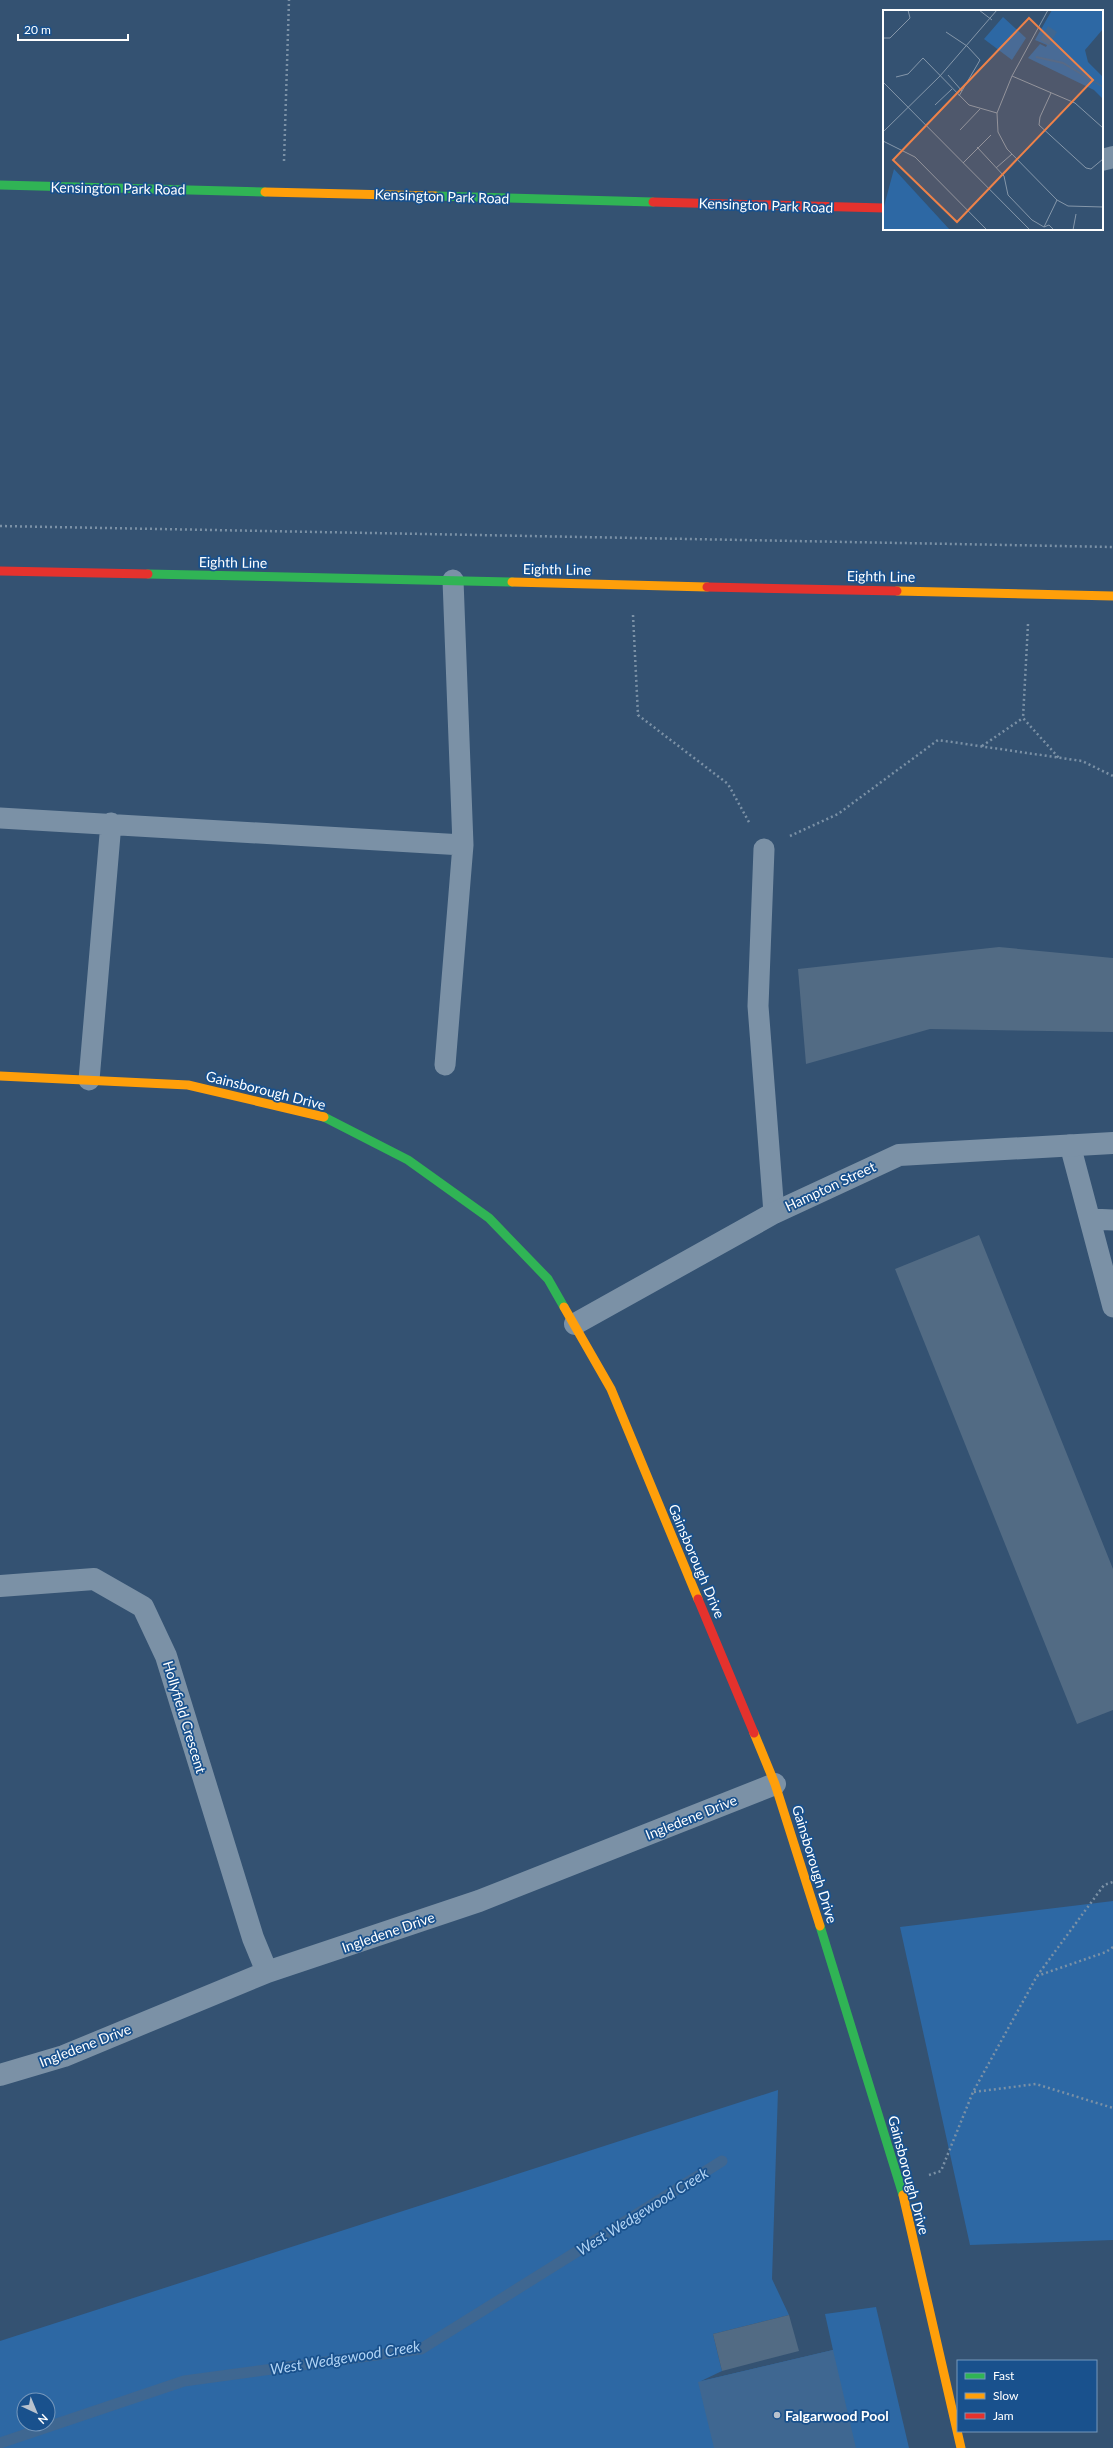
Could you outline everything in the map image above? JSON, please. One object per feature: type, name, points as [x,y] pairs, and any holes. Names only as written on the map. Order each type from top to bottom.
[{"type":"street","points":[[1103,160],[1113,157]]},
{"type":"street","name":"Kensington Park Road","points":[[0,185],[883,208]]},
{"type":"street","name":"Eighth Line","points":[[0,571],[1113,596]]},
{"type":"street","name":"Gainsborough Drive","points":[[0,1076],[188,1085],[322,1116],[408,1160],[489,1218],[548,1279],[576,1324],[610,1389],[775,1784],[900,2184],[957,2431]]},
{"type":"street","name":"Hampton Street","points":[[576,1324],[774,1213],[899,1155],[1113,1143]]},
{"type":"street","name":"Hollyfield Crescent","points":[[0,1586],[94,1578],[143,1607],[166,1656],[253,1938],[267,1972]]},
{"type":"street","name":"Ingledene Drive","points":[[0,2075],[64,2056],[267,1972],[479,1901],[775,1784]]},
{"type":"street","name":"Gainsborough Drive","points":[[957,2432],[961,2448]]},
{"type":"lane","points":[[445,1065],[463,845],[452,580]]},
{"type":"lane","points":[[0,818],[111,823],[463,845]]},
{"type":"lane","points":[[89,1080],[111,823]]},
{"type":"lane","points":[[764,849],[758,1006],[774,1213]]},
{"type":"lane","points":[[1070,1145],[1091,1219],[1113,1307]]},
{"type":"lane","points":[[1091,1219],[1113,1220]]},
{"type":"path","points":[[283,192],[289,0]]},
{"type":"path","points":[[0,526],[1113,547]]},
{"type":"path","points":[[631,584],[638,715],[728,784],[764,849],[838,814],[938,740],[1082,761],[1113,776]]},
{"type":"path","points":[[1029,594],[1023,718],[1059,758]]},
{"type":"path","points":[[982,746],[1023,718]]},
{"type":"path","points":[[900,2184],[941,2171],[973,2092],[1037,1976],[1104,1885],[1113,1882]]},
{"type":"path","points":[[1037,1976],[1106,1952],[1113,1947]]},
{"type":"path","points":[[973,2092],[1036,2084],[1113,2108]]},
{"type":"shaded area","points":[[1113,1901],[1113,2240],[970,2245],[900,1927]]},
{"type":"shaded area","points":[[778,2090],[772,2279],[789,2315],[713,2334],[722,2371],[701,2381],[833,2350],[825,2314],[876,2307],[909,2448],[0,2448],[0,2341]]},
{"type":"shaded area","name":"Falgarwood Pool","points":[[833,2350],[856,2448],[714,2448],[698,2382]]},
{"type":"building","points":[[999,947],[1113,958],[1113,1032],[930,1029],[806,1064],[798,969]]},
{"type":"building","points":[[979,1235],[1113,1569],[1113,1710],[1077,1724],[895,1269]]},
{"type":"building","points":[[789,2315],[799,2351],[722,2371],[713,2334]]},
{"type":"waterway","name":"West Wedgewood Creek","points":[[0,2443],[184,2381],[421,2349],[722,2161]]},
{"type":"traffic: fast","points":[[0,185],[265,192]]},
{"type":"traffic: fast","points":[[435,196],[653,202]]},
{"type":"traffic: fast","points":[[148,574],[512,582]]},
{"type":"traffic: fast","points":[[324,1117],[408,1160],[489,1218],[548,1279],[564,1307]]},
{"type":"traffic: fast","points":[[820,1926],[903,2195]]},
{"type":"traffic: slow","points":[[265,192],[435,196]]},
{"type":"traffic: slow","points":[[512,582],[707,587]]},
{"type":"traffic: slow","points":[[897,591],[1113,596]]},
{"type":"traffic: slow","points":[[0,1076],[188,1085],[324,1117]]},
{"type":"traffic: slow","points":[[564,1307],[611,1389],[698,1599]]},
{"type":"traffic: slow","points":[[754,1733],[775,1784],[820,1926]]},
{"type":"traffic: slow","points":[[903,2195],[957,2431]]},
{"type":"traffic: slow","points":[[957,2432],[961,2448]]},
{"type":"traffic: jam","points":[[653,202],[883,208]]},
{"type":"traffic: jam","points":[[0,571],[148,574]]},
{"type":"traffic: jam","points":[[707,587],[897,591]]},
{"type":"traffic: jam","points":[[698,1599],[754,1733]]},
{"type":"place","name":"Falgarwood Pool","points":[[777,2415]]}]
